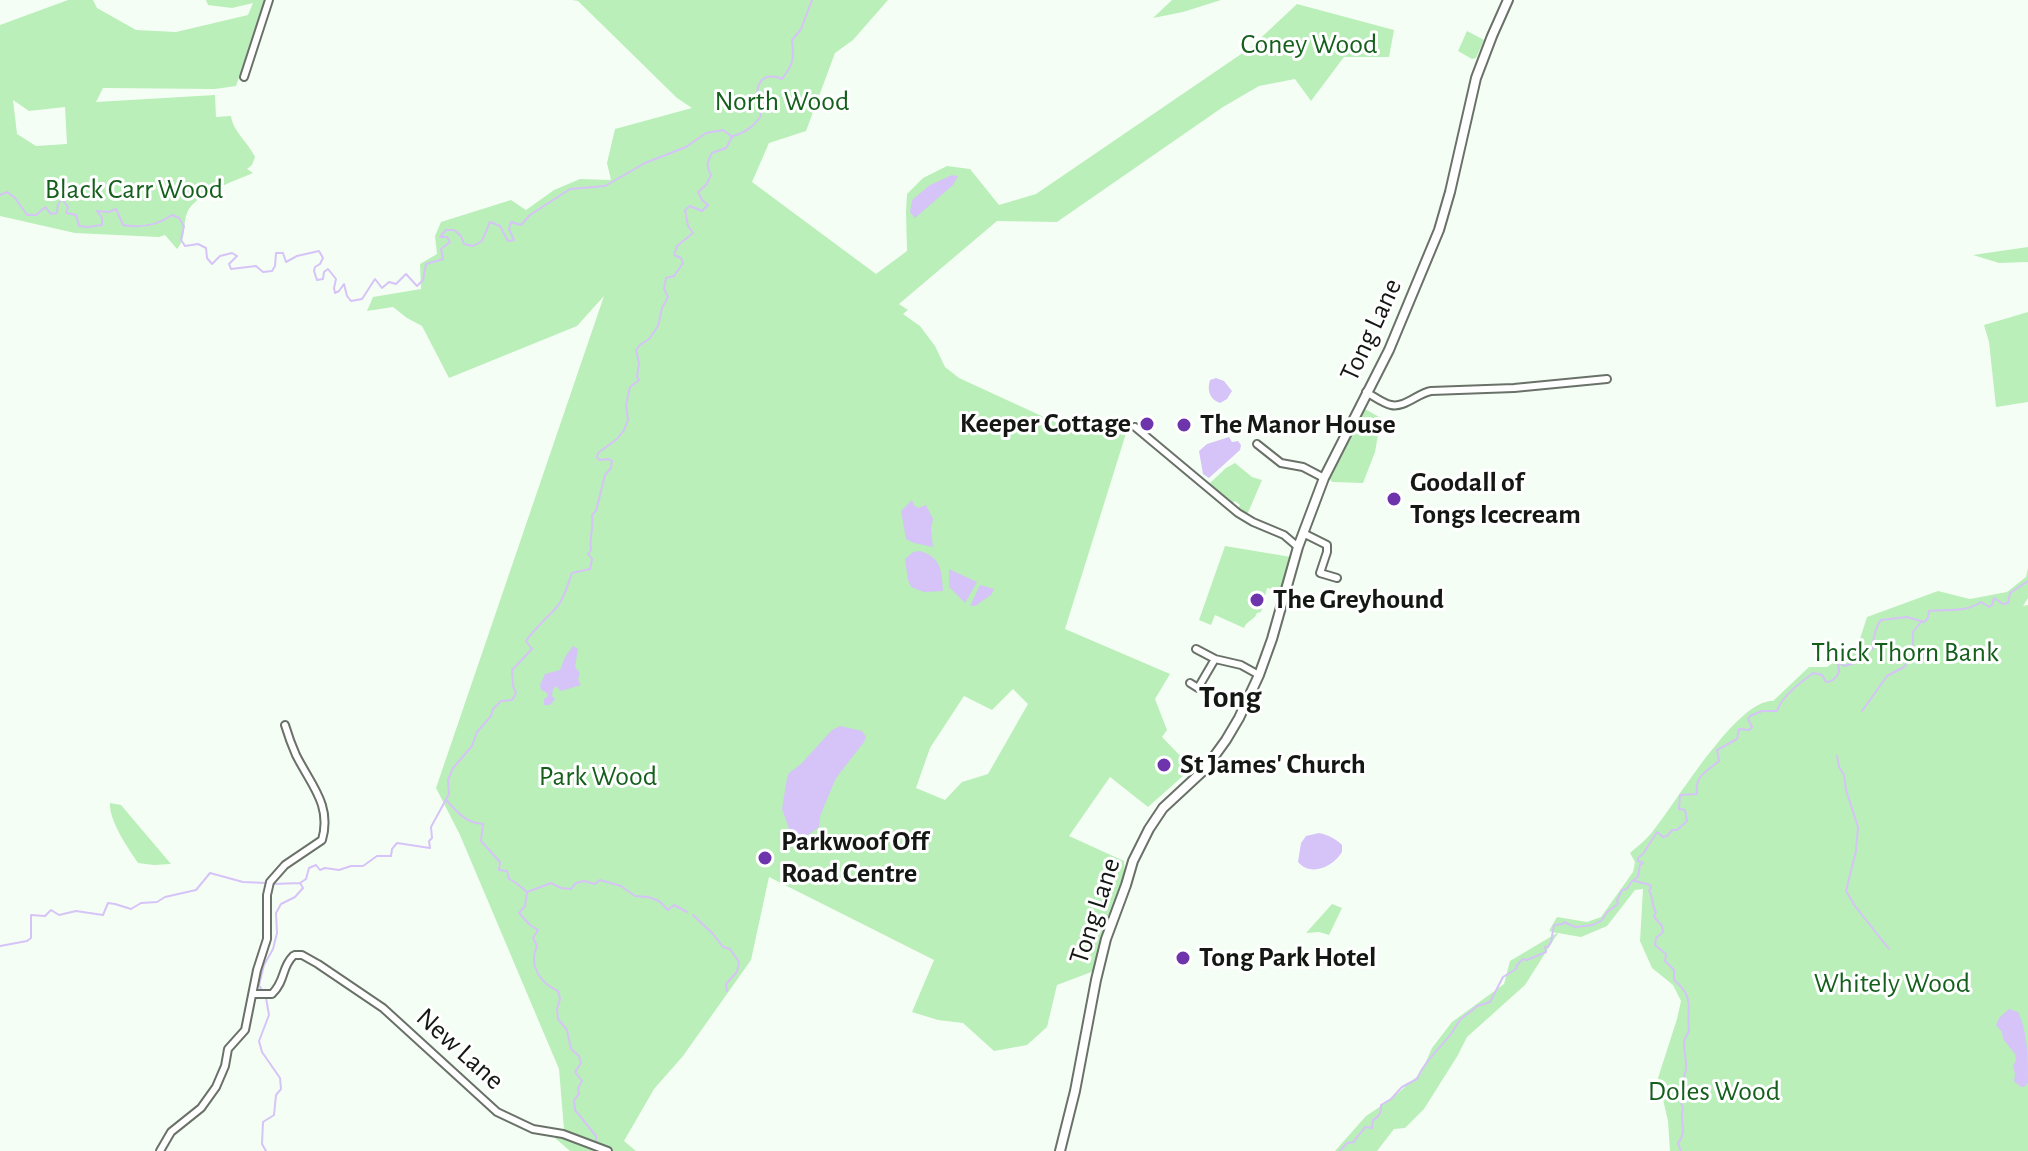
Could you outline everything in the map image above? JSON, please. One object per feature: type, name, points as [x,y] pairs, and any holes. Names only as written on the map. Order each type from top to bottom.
[{"type":"street","points":[[244,77],[269,0]]},
{"type":"street","name":"Tong Lane","points":[[1060,1151],[1106,939],[1133,861],[1163,808],[1205,769],[1226,740],[1259,675],[1298,547],[1324,478],[1389,350],[1439,230],[1476,78],[1508,0]]},
{"type":"street","points":[[1366,392],[1392,406],[1431,391],[1514,388],[1607,379]]},
{"type":"street","points":[[1135,427],[1238,513],[1284,535],[1298,547]]},
{"type":"street","points":[[1257,444],[1281,463],[1303,467],[1324,478]]},
{"type":"street","points":[[1303,533],[1327,545],[1320,573],[1337,578]]},
{"type":"street","points":[[1196,649],[1259,675]]},
{"type":"street","points":[[1190,683],[1198,688],[1215,659]]},
{"type":"street","points":[[160,1151],[171,1132],[201,1108],[216,1087],[228,1049],[245,1030],[257,970],[267,939],[269,884],[285,865],[322,840],[326,825],[325,811],[295,753],[285,725]]},
{"type":"street","name":"New Lane","points":[[253,994],[272,994],[280,986],[289,959],[302,955],[383,1008],[497,1112],[533,1129],[563,1134],[608,1151]]},
{"type":"green space","name":"Black Carr Wood","points":[[68,0],[93,0],[97,8],[136,30],[176,32],[248,15],[253,3],[232,8],[208,5],[206,0],[266,0],[236,86],[215,89],[103,88],[96,102],[215,95],[216,117],[231,116],[255,157],[247,169],[253,173],[216,189],[191,206],[177,249],[165,235],[75,233],[0,216],[0,25]],"holes":[[[13,100],[29,111],[65,107],[67,144],[36,146],[17,134]]]},
{"type":"green space","points":[[572,0],[888,0],[853,40],[835,53],[806,131],[769,143],[752,182],[876,274],[907,251],[907,194],[923,178],[947,166],[970,169],[999,205],[1036,194],[1250,48],[1297,4],[1394,30],[1389,57],[1344,57],[1311,101],[1295,79],[1259,86],[1223,107],[1057,222],[997,221],[899,304],[908,310],[903,314],[920,326],[935,346],[945,367],[959,378],[1083,435],[1128,427],[1065,629],[1170,674],[1155,699],[1167,730],[1162,737],[1192,768],[1148,807],[1110,777],[1069,836],[1124,861],[1125,875],[1103,934],[1094,971],[1057,985],[1047,1027],[1027,1045],[994,1051],[963,1023],[912,1012],[934,960],[769,877],[751,960],[683,1056],[654,1089],[624,1141],[636,1151],[570,1151],[555,1138],[564,1129],[559,1069],[460,835],[436,788],[604,296],[577,326],[449,378],[422,326],[393,307],[367,311],[373,297],[421,289],[420,264],[437,254],[435,236],[441,222],[511,200],[526,210],[554,190],[580,179],[611,180],[607,163],[615,129],[692,108],[677,98],[578,1]],"holes":[[[1013,689],[1028,704],[988,774],[962,782],[945,800],[916,788],[930,748],[964,696],[992,710]]]},
{"type":"green space","points":[[1172,0],[1221,0],[1153,18]]},
{"type":"green space","points":[[1467,31],[1484,40],[1476,58],[1458,51]]},
{"type":"green space","points":[[2028,247],[2028,262],[1999,263],[1973,255]]},
{"type":"green space","points":[[2028,312],[2028,402],[1996,407],[1989,342],[1984,325]]},
{"type":"green space","points":[[1365,409],[1381,418],[1375,452],[1363,483],[1332,482],[1330,479]]},
{"type":"green space","points":[[1235,463],[1252,477],[1262,480],[1247,515],[1238,508],[1240,505],[1209,484]]},
{"type":"green space","points":[[1225,546],[1291,557],[1281,591],[1267,588],[1261,612],[1244,628],[1215,615],[1211,625],[1199,620]]},
{"type":"green space","points":[[2028,568],[2028,598],[2023,606],[2028,605],[2028,1151],[1670,1151],[1668,1121],[1658,1078],[1681,1001],[1673,985],[1652,968],[1640,941],[1643,889],[1635,890],[1607,926],[1581,937],[1558,933],[1525,985],[1467,1037],[1424,1109],[1405,1128],[1394,1129],[1377,1151],[1335,1151],[1366,1116],[1421,1073],[1432,1048],[1452,1022],[1504,984],[1510,961],[1557,933],[1549,931],[1557,917],[1587,922],[1601,917],[1633,872],[1635,862],[1630,853],[1651,834],[1708,755],[1742,717],[1758,705],[1773,701],[1809,667],[1827,667],[1858,645],[1867,617],[1938,591],[1970,599],[2007,592],[2026,577]]},
{"type":"green space","points":[[110,803],[121,805],[171,864],[138,863],[116,826]]},
{"type":"green space","points":[[1332,904],[1342,908],[1329,935],[1306,933]]},
{"type":"shaded area","points":[[952,175],[958,176],[953,185],[915,218],[910,212],[912,200],[930,185]]},
{"type":"shaded area","points":[[1216,378],[1224,381],[1232,391],[1220,403],[1211,397],[1209,391],[1210,380]]},
{"type":"shaded area","points":[[1229,437],[1232,442],[1238,441],[1240,450],[1209,478],[1203,474],[1199,451],[1207,444]]},
{"type":"shaded area","points":[[912,500],[918,508],[926,505],[933,519],[933,547],[906,539],[901,511]]},
{"type":"shaded area","points":[[920,551],[932,557],[939,566],[943,591],[924,592],[911,587],[905,559],[913,552]]},
{"type":"shaded area","points":[[949,569],[977,582],[965,603],[949,587]]},
{"type":"shaded area","points":[[980,585],[994,589],[991,595],[970,606]]},
{"type":"shaded area","points":[[573,646],[578,649],[575,667],[580,673],[578,679],[581,685],[561,691],[556,686],[552,696],[555,699],[550,705],[544,705],[544,699],[548,696],[540,685],[545,674],[560,670]]},
{"type":"shaded area","points":[[840,726],[862,731],[866,737],[836,778],[820,816],[819,827],[808,835],[798,836],[789,829],[782,809],[787,778],[832,730]]},
{"type":"shaded area","points":[[1319,833],[1342,845],[1342,852],[1328,866],[1309,869],[1298,862],[1301,843],[1306,836]]},
{"type":"shaded area","points":[[2009,1009],[2018,1012],[2026,1037],[2028,1083],[2024,1087],[2014,1081],[2015,1054],[1996,1025]]},
{"type":"waterway","points":[[733,136],[749,129],[761,116],[757,101],[761,81],[766,77],[782,79],[789,69],[793,56],[792,40],[801,29],[812,0]]},
{"type":"waterway","points":[[0,195],[7,192],[27,215],[36,215],[45,207],[51,214],[57,213],[62,199],[68,207],[66,213],[76,215],[79,226],[102,225],[97,211],[116,209],[123,225],[129,226],[155,223],[172,215],[179,218],[184,226],[181,240],[185,246],[198,244],[206,248],[207,258],[212,264],[220,256],[232,253],[237,256],[229,264],[231,269],[256,266],[263,272],[272,271],[276,253],[283,253],[286,262],[319,251],[323,258],[315,267],[317,280],[323,279],[328,269],[336,279],[335,293],[344,284],[351,301],[362,299],[375,279],[382,288],[389,282],[396,284],[406,274],[417,286],[423,280],[426,264],[443,259],[441,249],[450,242],[447,237],[440,237],[446,230],[454,230],[464,244],[473,246],[482,241],[490,222],[500,226],[508,241],[514,240],[509,229],[511,222],[521,225],[530,215],[570,189],[605,186],[645,163],[686,147],[706,133],[723,130],[731,136]]},
{"type":"waterway","points":[[273,884],[300,883],[306,879],[309,868],[316,865],[320,870],[363,866],[377,856],[391,856],[397,843],[430,848],[431,827],[449,794],[448,780],[453,768],[472,746],[477,732],[493,709],[501,701],[512,700],[516,693],[512,670],[532,649],[526,641],[559,605],[572,573],[590,569],[592,559],[588,554],[591,550],[592,515],[612,461],[599,460],[598,453],[624,430],[628,420],[626,405],[630,387],[639,380],[636,350],[658,326],[668,297],[664,289],[666,278],[674,276],[683,263],[681,258],[674,255],[677,246],[693,233],[688,226],[685,210],[690,206],[702,211],[708,205],[698,192],[711,175],[709,159],[712,153],[726,148],[732,137]]},
{"type":"waterway","points":[[1340,1151],[1347,1143],[1354,1142],[1365,1127],[1372,1128],[1381,1105],[1417,1079],[1460,1020],[1477,1006],[1490,1002],[1503,977],[1516,969],[1523,959],[1546,952],[1554,925],[1564,922],[1575,927],[1593,925],[1618,904],[1622,890],[1638,877],[1643,863],[1638,858],[1657,832],[1663,837],[1667,836],[1687,821],[1685,810],[1679,809],[1680,795],[1697,794],[1699,778],[1719,761],[1717,750],[1737,739],[1739,729],[1749,730],[1752,727],[1748,719],[1750,716],[1762,711],[1777,711],[1787,695],[1813,673],[1822,675],[1826,682],[1834,679],[1840,663],[1844,666],[1855,663],[1864,651],[1873,649],[1881,620],[1907,617],[1924,622],[1929,611],[1962,609],[1981,602],[1989,607],[1994,598],[2003,604],[2008,603],[2010,593],[2028,581]]},
{"type":"waterway","points":[[1862,711],[1887,676],[1904,667],[1908,661],[1913,651],[1913,632],[1921,622]]},
{"type":"waterway","points":[[1837,756],[1858,827],[1856,851],[1846,891],[1889,949]]},
{"type":"waterway","points":[[447,801],[467,819],[483,824],[481,841],[500,862],[499,870],[507,871],[509,879],[527,892],[525,906],[519,913],[538,930],[533,938],[537,946],[534,960],[537,973],[558,991],[558,1019],[567,1030],[571,1049],[579,1056],[581,1063],[575,1072],[582,1081],[574,1100],[575,1110],[596,1136],[596,1151]]},
{"type":"waterway","points":[[0,946],[27,941],[31,938],[31,915],[45,916],[51,910],[59,915],[76,911],[103,915],[108,903],[131,909],[141,903],[157,902],[165,897],[196,890],[210,873],[243,882],[267,883]]},
{"type":"waterway","points":[[527,892],[551,883],[571,889],[576,883],[584,881],[595,884],[600,880],[621,886],[635,896],[659,901],[668,910],[674,905],[687,912]]},
{"type":"waterway","points":[[1635,881],[1651,887],[1649,891],[1656,912],[1654,917],[1663,932],[1656,938],[1655,945],[1666,954],[1665,961],[1674,970],[1674,980],[1688,998],[1689,1032],[1684,1044],[1686,1067],[1684,1089],[1679,1098],[1683,1108],[1683,1130],[1678,1143],[1681,1151]]},
{"type":"waterway","points":[[263,992],[259,985],[277,933],[276,913],[281,904],[295,897],[303,888],[300,883]]},
{"type":"waterway","points":[[693,915],[723,947],[730,949],[739,962],[737,972],[726,984],[727,991]]},
{"type":"waterway","points":[[266,998],[269,1015],[259,1041],[262,1052],[280,1078],[281,1089],[276,1095],[274,1115],[263,1122],[262,1144],[266,1151]]},
{"type":"place","name":"Keeper Cottage","points":[[1147,424]]},
{"type":"place","name":"The Manor House","points":[[1184,425]]},
{"type":"place","name":"Goodall of Tongs Icecream","points":[[1394,499]]},
{"type":"place","name":"The Greyhound","points":[[1257,600]]},
{"type":"place","name":"St James' Church","points":[[1164,765]]},
{"type":"place","name":"Parkwoof Off Road Centre","points":[[765,858]]},
{"type":"place","name":"Tong Park Hotel","points":[[1183,958]]},
{"type":"district","name":"Tong","points":[[1230,697]]},
{"type":"park label","name":"Coney Wood","points":[[1309,45]]},
{"type":"park label","name":"North Wood","points":[[782,102]]},
{"type":"park label","name":"Thick Thorn Bank","points":[[1905,653]]},
{"type":"park label","name":"Park Wood","points":[[598,777]]},
{"type":"park label","name":"Whitely Wood","points":[[1892,984]]},
{"type":"park label","name":"Doles Wood","points":[[1714,1092]]}]
